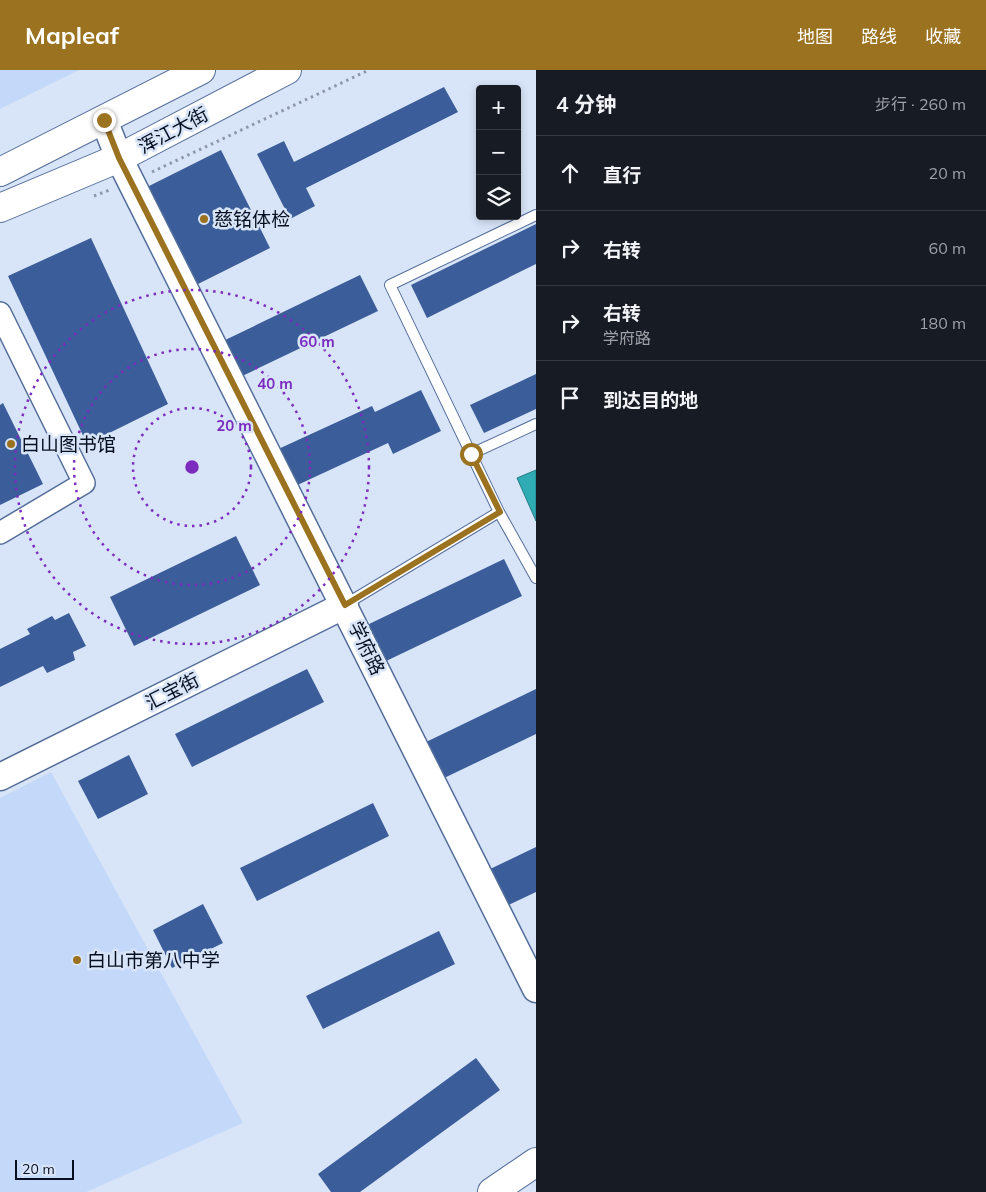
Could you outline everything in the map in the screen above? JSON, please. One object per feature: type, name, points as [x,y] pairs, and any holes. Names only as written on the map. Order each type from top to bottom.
[{"type":"main road","points":[[0,172],[201,70]]},
{"type":"main road","name":"浑江大街","points":[[0,208],[119,158],[287,70]]},
{"type":"main road","points":[[492,1192],[536,1162]]},
{"type":"street","name":"学府路","points":[[104,120],[119,158],[345,605],[536,989]]},
{"type":"street","points":[[0,313],[84,482],[0,533]]},
{"type":"street","name":"汇宝街","points":[[0,777],[345,605]]},
{"type":"lane","points":[[536,215],[390,285],[471,454],[536,578]]},
{"type":"lane","points":[[471,454],[536,424]]},
{"type":"lane","points":[[345,605],[500,512]]},
{"type":"path","points":[[88,198],[132,182],[369,70]]},
{"type":"shaded area","points":[[0,70],[79,70],[0,109]]},
{"type":"shaded area","points":[[536,470],[536,521],[517,478]]},
{"type":"shaded area","name":"白山市第八中学","points":[[51,772],[243,1123],[86,1192],[0,1192],[0,798]]},
{"type":"building","points":[[444,87],[458,112],[306,188],[315,206],[290,219],[257,154],[284,141],[294,162]]},
{"type":"building","name":"慈铭体检","points":[[221,150],[270,248],[188,289],[139,191]]},
{"type":"building","points":[[536,224],[536,264],[427,318],[411,285]]},
{"type":"building","points":[[91,238],[168,404],[87,444],[8,276]]},
{"type":"building","points":[[360,275],[378,311],[238,378],[221,342]]},
{"type":"building","points":[[536,374],[536,409],[484,433],[470,405]]},
{"type":"building","points":[[421,390],[441,431],[393,454],[388,443],[291,488],[274,451],[372,406],[375,412]]},
{"type":"building","name":"白山图书馆","points":[[3,403],[43,484],[0,505],[0,405]]},
{"type":"building","points":[[236,536],[260,585],[134,646],[110,597]]},
{"type":"building","points":[[504,559],[522,596],[382,663],[365,626]]},
{"type":"building","points":[[69,613],[86,646],[73,652],[75,660],[47,673],[43,666],[0,687],[0,649],[30,634],[27,629],[52,616],[55,620]]},
{"type":"building","points":[[307,669],[324,702],[192,767],[175,734]]},
{"type":"building","points":[[536,689],[536,734],[442,779],[424,743]]},
{"type":"building","points":[[129,755],[148,794],[98,819],[78,781]]},
{"type":"building","points":[[373,803],[389,836],[257,901],[240,868]]},
{"type":"building","points":[[536,847],[536,892],[504,907],[486,871]]},
{"type":"building","points":[[203,904],[223,943],[172,968],[153,930]]},
{"type":"building","points":[[439,931],[455,964],[323,1029],[306,996]]},
{"type":"building","points":[[476,1058],[500,1090],[360,1192],[331,1192],[318,1174]]},
{"type":"place","name":"慈铭体检","points":[[204,219]]},
{"type":"place","name":"白山图书馆","points":[[11,444]]},
{"type":"place","name":"白山市第八中学","points":[[77,960]]},
{"type":"route","points":[[104,120],[119,158],[345,605],[500,512],[471,454]]}]
